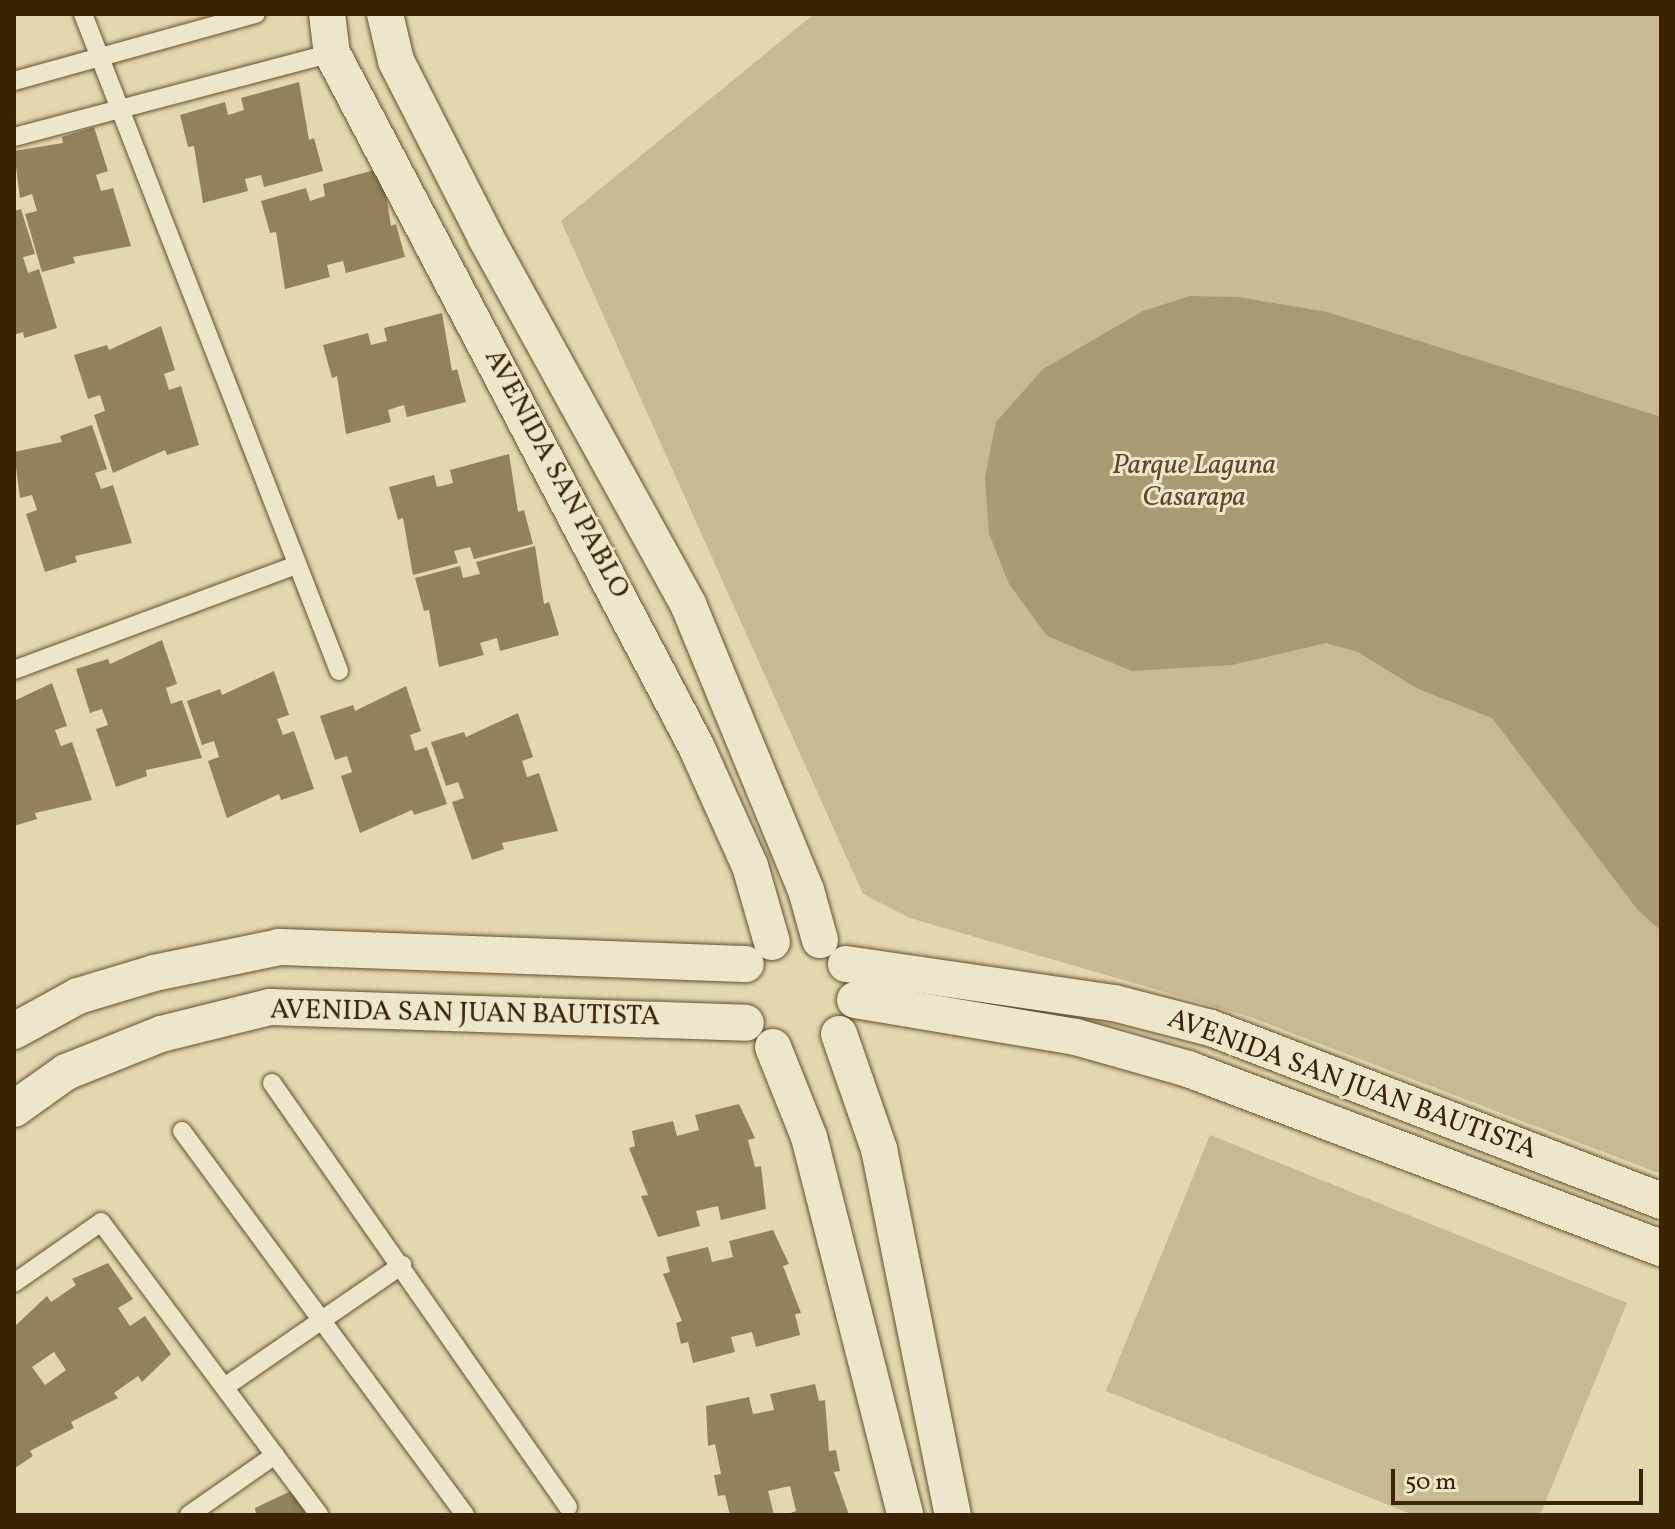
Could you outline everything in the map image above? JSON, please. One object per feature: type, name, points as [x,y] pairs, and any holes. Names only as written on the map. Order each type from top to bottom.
[{"type":"street","name":"AVENIDA SAN PABLO","points":[[327,14],[332,53],[696,746],[750,866],[759,953]]},
{"type":"street","name":"AVENIDA SAN PABLO","points":[[385,14],[396,61],[486,238],[688,604],[806,890],[820,940]]},
{"type":"street","name":"AVENIDA SAN JUAN BAUTISTA","points":[[14,1031],[78,996],[154,973],[279,947],[759,953],[787,936],[820,940]]},
{"type":"street","points":[[773,1047],[808,1051],[839,1034],[855,1000],[846,964],[820,940]]},
{"type":"street","points":[[759,953],[738,994],[746,1023],[773,1047],[809,1137],[905,1515]]},
{"type":"street","name":"AVENIDA SAN JUAN BAUTISTA","points":[[846,964],[1114,1003],[1211,1028],[1661,1201]]},
{"type":"street","name":"AVENIDA SAN JUAN BAUTISTA","points":[[855,1000],[1076,1037],[1188,1069],[1661,1248]]},
{"type":"street","name":"AVENIDA SAN JUAN BAUTISTA","points":[[14,1109],[80,1067],[161,1034],[270,1007],[746,1023]]},
{"type":"street","points":[[839,1034],[879,1149],[953,1515]]},
{"type":"lane","points":[[83,14],[116,107],[339,671]]},
{"type":"lane","points":[[14,81],[256,14]]},
{"type":"lane","points":[[14,137],[116,107],[332,53]]},
{"type":"lane","points":[[14,670],[296,565]]},
{"type":"lane","points":[[272,1083],[402,1265],[568,1507]]},
{"type":"lane","points":[[182,1131],[465,1515]]},
{"type":"lane","points":[[14,1283],[101,1222],[319,1515]]},
{"type":"lane","points":[[226,1386],[402,1265]]},
{"type":"lane","points":[[189,1515],[275,1455]]},
{"type":"green space","name":"Parque Laguna Casarapa","points":[[814,14],[1661,14],[1661,1174],[1250,1017],[910,918],[863,894],[561,221]]},
{"type":"green space","points":[[1210,1135],[1627,1303],[1540,1515],[1413,1515],[1106,1391]]},
{"type":"shaded area","points":[[1190,296],[1239,297],[1327,312],[1661,417],[1661,931],[1637,909],[1492,718],[1416,688],[1358,652],[1326,643],[1232,665],[1132,671],[1047,636],[1009,584],[989,534],[985,477],[996,422],[1043,369],[1143,311]]},
{"type":"building","points":[[299,82],[309,140],[314,138],[323,171],[264,187],[261,175],[245,179],[248,191],[203,203],[194,146],[188,147],[180,115],[225,102],[228,115],[244,110],[241,98]]},
{"type":"building","points":[[94,127],[108,171],[96,175],[101,191],[113,188],[131,246],[73,257],[75,263],[42,272],[25,214],[37,211],[32,194],[20,198],[14,151],[63,143],[62,137]]},
{"type":"building","points":[[382,168],[391,226],[396,224],[405,257],[346,273],[343,261],[327,265],[330,277],[285,289],[276,232],[270,233],[261,201],[306,188],[310,201],[325,196],[323,184]]},
{"type":"building","points":[[21,209],[35,254],[23,257],[28,273],[39,269],[57,328],[24,338],[23,332],[14,335],[14,211]]},
{"type":"building","points":[[442,313],[452,371],[457,369],[466,402],[407,417],[404,405],[388,410],[391,422],[346,434],[337,376],[332,378],[323,345],[368,333],[371,345],[387,341],[384,328]]},
{"type":"building","points":[[161,326],[175,370],[164,374],[169,390],[181,386],[199,445],[167,455],[165,450],[113,473],[94,415],[105,411],[100,395],[88,399],[74,355],[107,345],[109,350]]},
{"type":"building","points":[[92,425],[107,469],[95,473],[101,489],[113,485],[132,543],[75,556],[77,562],[45,572],[26,514],[37,510],[32,495],[20,498],[14,452],[62,442],[60,436]]},
{"type":"building","points":[[509,454],[518,512],[524,510],[533,544],[474,559],[470,547],[454,551],[458,563],[413,575],[403,518],[398,520],[389,487],[434,475],[437,487],[453,483],[450,470]]},
{"type":"building","points":[[535,546],[544,604],[549,602],[559,635],[500,651],[497,638],[480,643],[484,655],[439,667],[429,610],[424,611],[415,578],[460,566],[463,578],[480,574],[476,562]]},
{"type":"building","points":[[162,640],[177,684],[166,688],[171,704],[182,700],[202,758],[146,770],[147,776],[116,787],[96,729],[108,725],[102,709],[90,713],[76,669],[108,659],[110,664]]},
{"type":"building","points":[[274,671],[289,715],[277,719],[283,735],[294,731],[314,789],[281,800],[279,794],[227,818],[208,761],[219,757],[214,741],[202,745],[187,701],[220,689],[222,695]]},
{"type":"building","points":[[52,683],[67,726],[55,730],[61,746],[72,742],[92,800],[35,813],[37,819],[14,826],[14,701]]},
{"type":"building","points":[[406,686],[421,731],[410,735],[415,751],[427,747],[447,804],[414,815],[412,810],[360,833],[341,776],[352,772],[347,756],[335,760],[320,716],[353,705],[355,711]]},
{"type":"building","points":[[518,713],[533,757],[522,761],[527,777],[539,773],[558,831],[502,843],[504,849],[472,860],[452,802],[464,798],[458,782],[446,786],[431,742],[464,732],[466,737]]},
{"type":"building","points":[[739,1104],[755,1138],[748,1140],[755,1167],[761,1166],[766,1209],[721,1220],[718,1206],[696,1211],[700,1226],[658,1237],[641,1196],[648,1195],[629,1148],[635,1146],[632,1131],[673,1121],[677,1136],[699,1130],[695,1115]]},
{"type":"building","points":[[773,1230],[789,1264],[783,1266],[801,1313],[795,1314],[800,1335],[756,1347],[752,1332],[731,1337],[735,1352],[693,1363],[688,1342],[681,1344],[676,1323],[682,1321],[663,1274],[670,1272],[666,1257],[708,1247],[712,1262],[733,1257],[729,1241]]},
{"type":"building","points":[[108,1263],[133,1299],[118,1308],[130,1326],[145,1316],[171,1354],[142,1382],[138,1376],[114,1393],[118,1398],[71,1422],[74,1428],[30,1451],[33,1456],[15,1468],[14,1327],[47,1296],[51,1302],[76,1285],[72,1279]],"holes":[[[54,1352],[66,1370],[45,1385],[32,1367]]]},
{"type":"building","points":[[815,1384],[819,1401],[825,1400],[829,1451],[836,1450],[840,1471],[834,1472],[849,1515],[785,1515],[796,1511],[790,1486],[768,1491],[774,1515],[730,1515],[725,1495],[718,1496],[714,1475],[721,1474],[715,1444],[708,1446],[706,1406],[749,1397],[753,1414],[774,1410],[770,1394]]},
{"type":"building","points":[[291,1491],[307,1515],[256,1515],[255,1508]]}]
